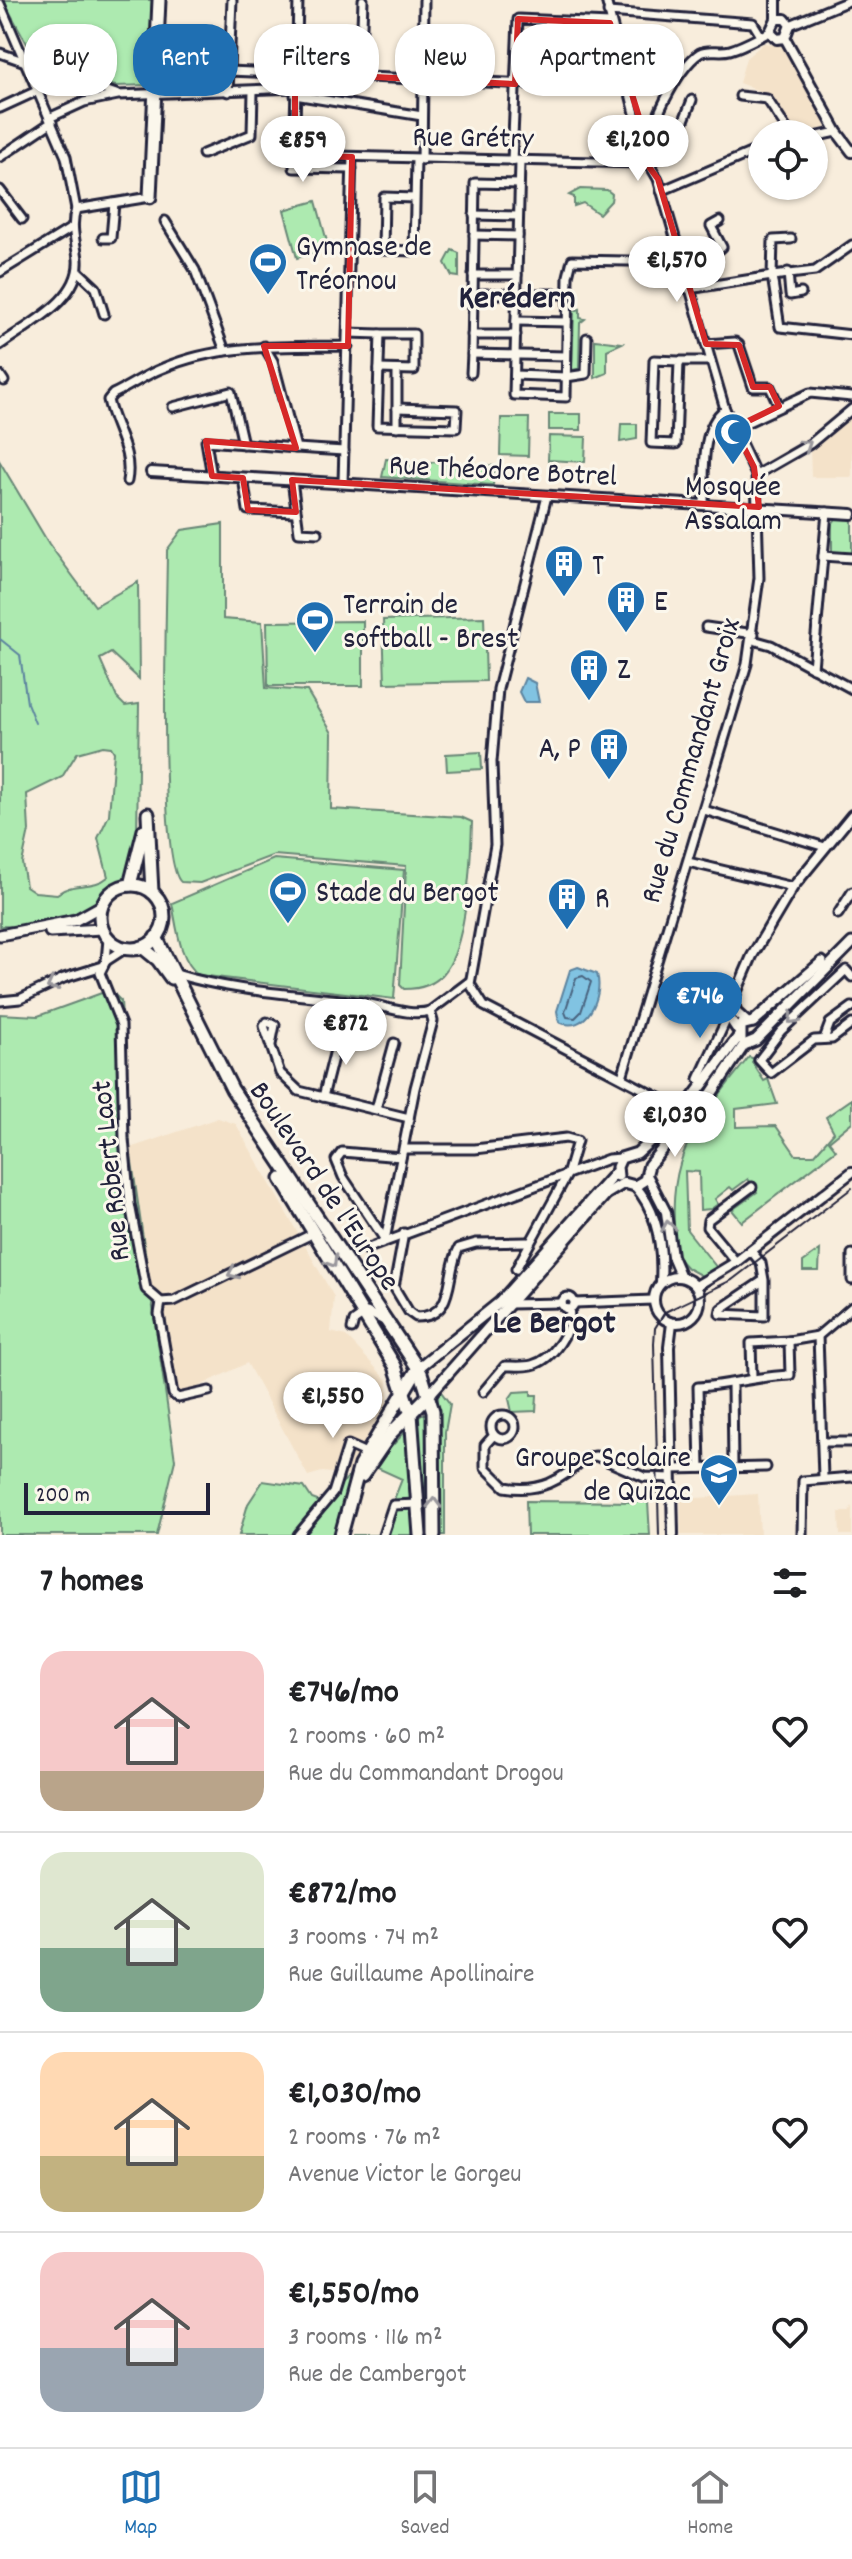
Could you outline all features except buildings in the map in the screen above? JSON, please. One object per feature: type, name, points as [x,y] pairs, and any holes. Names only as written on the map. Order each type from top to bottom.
[{"type":"main road","points":[[158,24],[159,0]]},
{"type":"main road","points":[[150,197],[154,96]]},
{"type":"main road","points":[[130,885],[148,814],[152,892]]},
{"type":"main road","points":[[0,935],[76,920],[101,906],[112,891],[130,885],[152,892],[158,899],[164,918],[156,937],[142,947],[126,948],[105,934],[55,931],[0,942]]},
{"type":"main road","points":[[101,906],[105,934]]},
{"type":"main road","points":[[344,1535],[355,1493],[366,1469],[387,1438],[430,1394],[506,1304],[606,1194],[648,1177],[649,1165],[682,1129],[688,1127],[750,1022],[852,936]]},
{"type":"main road","name":"Boulevard de l'Europe","points":[[156,937],[232,1089],[394,1329],[430,1394]]},
{"type":"main road","points":[[344,1535],[349,1492],[366,1453],[418,1368],[500,1302],[618,1165],[637,1153],[677,1113],[742,1037],[759,1034],[852,943]]},
{"type":"main road","name":"Boulevard de l'Europe","points":[[142,947],[169,975],[210,1062],[387,1349],[411,1414]]},
{"type":"main road","points":[[750,1022],[759,1034]]},
{"type":"main road","points":[[677,1113],[692,1119]]},
{"type":"main road","points":[[677,1113],[682,1129]]},
{"type":"main road","points":[[637,1153],[649,1165]]},
{"type":"main road","points":[[618,1165],[630,1184]]},
{"type":"main road","points":[[430,1394],[434,1535]]},
{"type":"main road","points":[[411,1414],[420,1535]]},
{"type":"street","points":[[231,24],[232,0]]},
{"type":"street","points":[[297,24],[298,0]]},
{"type":"street","points":[[362,24],[363,0]]},
{"type":"street","points":[[424,0],[424,24]]},
{"type":"street","points":[[518,24],[518,19],[610,23],[606,0]]},
{"type":"street","points":[[640,163],[646,156],[647,143],[668,94],[694,58],[703,51],[728,51],[766,34],[776,19],[776,0]]},
{"type":"street","points":[[851,0],[790,25],[785,38],[837,132],[852,152]]},
{"type":"street","points":[[0,4],[24,57]]},
{"type":"street","points":[[608,12],[753,23],[766,34],[777,39],[785,38]]},
{"type":"street","points":[[776,19],[785,19],[790,25]]},
{"type":"street","points":[[0,53],[24,60]]},
{"type":"street","points":[[203,154],[252,134],[253,91],[238,92]]},
{"type":"street","points":[[0,157],[50,120],[84,102],[133,95]]},
{"type":"street","points":[[0,108],[26,96]]},
{"type":"street","points":[[0,345],[62,299],[74,284],[78,271],[73,227],[76,209],[66,157],[39,96]]},
{"type":"street","points":[[295,96],[294,168],[352,169]]},
{"type":"street","points":[[316,96],[422,116]]},
{"type":"street","points":[[415,198],[384,197],[383,250],[414,251],[423,96]]},
{"type":"street","points":[[515,96],[519,184],[514,395],[566,397],[570,263],[682,262]]},
{"type":"street","points":[[629,96],[641,137],[647,143]]},
{"type":"street","points":[[740,96],[767,99],[781,120]]},
{"type":"street","points":[[659,117],[679,133],[692,100]]},
{"type":"street","points":[[828,134],[837,132]]},
{"type":"street","points":[[661,191],[748,154]]},
{"type":"street","name":"Rue Grétry","points":[[295,155],[640,163],[645,169],[651,167]]},
{"type":"street","name":"Rue du Commandant Groix","points":[[622,1077],[704,810],[753,637],[759,507],[756,475],[725,409],[661,191],[651,167],[653,160],[646,156]]},
{"type":"street","points":[[343,483],[352,157]]},
{"type":"street","points":[[471,373],[475,183],[519,184]]},
{"type":"street","points":[[0,190],[22,219]]},
{"type":"street","points":[[76,209],[150,197]]},
{"type":"street","points":[[103,238],[111,238],[114,203]]},
{"type":"street","points":[[474,215],[518,216]]},
{"type":"street","points":[[165,221],[201,283],[225,351]]},
{"type":"street","points":[[700,287],[698,269],[722,247],[711,226],[720,221]]},
{"type":"street","points":[[0,272],[73,227]]},
{"type":"street","points":[[474,235],[518,236]]},
{"type":"street","points":[[791,239],[773,240],[772,276],[780,327],[852,335]]},
{"type":"street","points":[[688,289],[788,272],[815,271],[852,245]]},
{"type":"street","points":[[78,271],[96,288],[104,314]]},
{"type":"street","points":[[788,272],[790,295],[801,293]]},
{"type":"street","points":[[473,275],[517,275]]},
{"type":"street","points":[[473,294],[568,294]]},
{"type":"street","points":[[516,321],[567,322]]},
{"type":"street","points":[[348,333],[414,334],[414,370],[379,369]]},
{"type":"street","points":[[380,334],[377,426],[456,428],[457,410],[397,408]]},
{"type":"street","points":[[472,335],[516,335]]},
{"type":"street","points":[[515,375],[566,377],[586,374],[587,338]]},
{"type":"street","points":[[706,344],[735,342],[753,387],[770,387],[779,406]]},
{"type":"street","points":[[127,481],[127,450],[110,410],[109,397],[161,368],[225,351],[264,346],[348,346]]},
{"type":"street","points":[[264,346],[273,361],[296,448]]},
{"type":"street","points":[[472,354],[566,356]]},
{"type":"street","points":[[679,361],[676,444],[651,443],[654,360],[710,361]]},
{"type":"street","points":[[397,370],[397,427]]},
{"type":"street","points":[[173,407],[231,392],[243,444]]},
{"type":"street","points":[[735,428],[810,393],[852,397]]},
{"type":"street","points":[[704,504],[708,434],[717,415],[725,409]]},
{"type":"street","points":[[756,475],[810,444],[852,409]]},
{"type":"street","points":[[212,476],[206,441],[344,451]]},
{"type":"street","name":"Rue Théodore Botrel","points":[[151,472],[852,514]]},
{"type":"street","points":[[243,478],[248,510],[296,512]]},
{"type":"street","points":[[292,480],[299,532],[318,533]]},
{"type":"street","points":[[547,496],[498,689],[492,750],[495,845],[470,981],[484,1006],[617,1078],[622,1077],[677,1113]]},
{"type":"street","points":[[813,668],[827,512]]},
{"type":"street","points":[[823,556],[852,558]]},
{"type":"street","points":[[706,627],[753,637],[852,689]]},
{"type":"street","points":[[704,810],[825,847]]},
{"type":"street","points":[[699,1079],[752,956],[793,887],[852,815]]},
{"type":"street","points":[[688,862],[793,887]]},
{"type":"street","points":[[838,914],[852,892]]},
{"type":"street","name":"Rue Robert Laot","points":[[105,934],[100,980],[121,1025],[124,1139],[130,1204],[146,1289],[161,1302]]},
{"type":"street","points":[[0,1001],[20,999],[64,978],[104,964],[126,948]]},
{"type":"street","points":[[852,977],[846,970],[781,1031],[759,1060],[771,1073],[814,1040],[832,1039],[852,1024]]},
{"type":"street","points":[[176,974],[268,994],[341,999],[420,1014],[430,1011],[470,981]]},
{"type":"street","points":[[183,989],[194,980]]},
{"type":"street","points":[[734,1000],[736,1012],[750,1022]]},
{"type":"street","points":[[824,1039],[830,1023],[852,1007]]},
{"type":"street","points":[[385,1240],[409,1118],[432,1025],[430,1011]]},
{"type":"street","points":[[729,1014],[742,1037]]},
{"type":"street","points":[[323,1097],[340,1030]]},
{"type":"street","points":[[376,1109],[394,1043]]},
{"type":"street","points":[[271,1045],[280,1073],[289,1084],[323,1097],[409,1118]]},
{"type":"street","points":[[385,1240],[336,1160],[342,1152],[402,1153],[475,1149],[566,1138],[577,1141],[567,1175],[527,1242],[516,1269]]},
{"type":"street","points":[[366,1249],[606,1160],[618,1165]]},
{"type":"street","points":[[699,1287],[751,1251],[852,1172]]},
{"type":"street","points":[[648,1177],[666,1212],[672,1256],[681,1277],[699,1287]]},
{"type":"street","points":[[630,1184],[649,1203],[657,1225],[661,1283],[653,1300],[658,1313],[672,1323]]},
{"type":"street","points":[[736,1262],[707,1227],[708,1220],[752,1187]]},
{"type":"street","points":[[209,1391],[178,1398],[173,1394],[160,1323],[161,1302],[174,1301],[203,1288],[314,1233]]},
{"type":"street","points":[[404,1233],[394,1287],[409,1312],[416,1317],[433,1314],[445,1302],[459,1248],[476,1243],[527,1242]]},
{"type":"street","points":[[751,1251],[761,1263],[764,1280],[764,1316],[720,1314],[721,1309],[764,1280]]},
{"type":"street","points":[[852,1254],[852,1280]]},
{"type":"street","points":[[661,1283],[681,1277]]},
{"type":"street","points":[[672,1323],[692,1317],[700,1304],[699,1287]]},
{"type":"street","points":[[483,1392],[505,1366],[533,1365],[563,1339],[571,1326],[569,1296],[562,1303],[506,1304]]},
{"type":"street","points":[[572,1306],[653,1300]]},
{"type":"street","points":[[752,1376],[751,1343],[818,1336],[852,1307]]},
{"type":"street","name":"Boulevard de l'Europe","points":[[363,1314],[371,1312],[394,1329]]},
{"type":"street","points":[[352,1329],[354,1321],[363,1314]]},
{"type":"street","points":[[672,1323],[669,1347],[669,1475],[673,1535]]},
{"type":"street","points":[[818,1336],[823,1477]]},
{"type":"street","points":[[700,1468],[698,1387],[732,1385],[752,1376],[790,1375],[789,1341]]},
{"type":"street","points":[[732,1385],[733,1467]]},
{"type":"street","points":[[494,1435],[485,1445],[485,1467],[505,1487],[541,1488],[566,1477],[586,1457],[596,1456],[644,1477],[700,1468],[766,1467]]},
{"type":"street","points":[[822,1442],[852,1442]]},
{"type":"street","points":[[298,1535],[333,1493],[348,1445],[366,1453]]},
{"type":"street","points":[[802,1535],[802,1483],[807,1478],[852,1477]]},
{"type":"street","points":[[383,1535],[393,1505],[418,1504]]},
{"type":"highlighted area","points":[[518,19],[610,23],[647,143],[646,163],[658,179],[706,344],[739,345],[753,387],[770,387],[779,406],[734,428],[754,467],[759,507],[292,480],[296,512],[248,510],[243,478],[212,476],[206,441],[296,448],[264,346],[348,346],[352,157],[295,155],[295,73],[515,84]]},
{"type":"shaded area","points":[[764,43],[786,46],[827,120],[785,120],[772,96],[739,83],[746,58]]},
{"type":"shaded area","points":[[852,414],[852,477],[811,477],[810,447]]},
{"type":"shaded area","points":[[218,1118],[236,1124],[334,1297],[331,1332],[346,1336],[388,1381],[388,1403],[351,1475],[322,1472],[308,1476],[247,1363],[167,1402],[130,1148]]},
{"type":"shaded area","name":"Groupe Scolaire de Quizac","points":[[758,1494],[760,1535],[681,1535],[681,1499]]},
{"type":"shaded area","points":[[852,1506],[852,1535],[840,1535],[839,1512],[849,1512]]},
{"type":"green space","points":[[3,0],[152,0],[151,24],[133,24],[133,85],[117,86],[117,24],[24,24],[24,38]]},
{"type":"green space","points":[[580,189],[607,190],[612,194],[611,201],[599,214],[583,203],[574,206],[574,197],[569,195]]},
{"type":"green space","points":[[316,201],[329,249],[297,258],[284,210]]},
{"type":"green space","points":[[452,250],[459,253],[459,277],[452,276],[445,263]]},
{"type":"green space","points":[[580,309],[580,318],[585,319],[580,323],[579,367],[583,368],[572,370],[574,311]]},
{"type":"green space","points":[[595,340],[622,343],[607,350],[607,373],[595,378]]},
{"type":"green space","points":[[549,414],[581,414],[581,430],[549,430]]},
{"type":"green space","points":[[501,418],[529,418],[528,456],[500,455]]},
{"type":"green space","points":[[621,424],[637,424],[637,439],[620,442]]},
{"type":"green space","points":[[549,436],[586,437],[585,462],[548,460]]},
{"type":"green space","points":[[386,459],[405,460],[419,473],[432,462],[495,466],[493,485],[382,477]]},
{"type":"green space","points":[[0,462],[49,544],[95,606],[138,582],[139,679],[111,653],[100,659],[117,698],[125,706],[139,704],[137,836],[130,866],[122,881],[110,886],[94,908],[24,927],[0,926]],"holes":[[[111,747],[114,752],[109,815],[98,838],[108,877],[57,894],[35,892],[26,886],[22,863],[29,831],[27,794],[62,777],[77,753]]]},
{"type":"green space","points":[[836,519],[852,520],[852,554],[832,552],[832,524]]},
{"type":"green space","points":[[223,524],[223,619],[262,622],[266,688],[307,691],[332,733],[331,809],[461,817],[472,822],[466,901],[458,944],[443,974],[430,984],[410,989],[400,985],[406,866],[274,855],[200,883],[181,882],[174,864],[166,781],[167,550],[182,530]]},
{"type":"green space","points":[[484,617],[486,681],[385,683],[383,620]]},
{"type":"green space","name":"Terrain de softball - Brest","points":[[363,621],[363,686],[268,686],[267,622]]},
{"type":"green space","points":[[481,752],[482,769],[447,771],[446,754]]},
{"type":"green space","name":"Stade du Bergot","points":[[274,859],[404,870],[394,999],[199,975],[192,969],[180,942],[172,903]]},
{"type":"green space","points":[[110,990],[121,1001],[130,1148],[175,1460],[157,1535],[0,1535],[0,1014],[38,1016]]},
{"type":"green space","points":[[749,1057],[755,1059],[752,1062],[764,1081],[768,1079],[777,1104],[736,1109],[736,1127],[776,1126],[796,1155],[814,1155],[834,1132],[826,1117],[852,1099],[852,1122],[829,1141],[836,1150],[742,1222],[732,1210],[757,1192],[748,1179],[733,1190],[730,1187],[715,1199],[718,1204],[711,1209],[700,1210],[699,1172],[685,1171],[687,1230],[717,1268],[704,1277],[687,1268],[677,1257],[674,1194],[679,1169],[697,1127]]},
{"type":"green space","points":[[820,1250],[819,1271],[803,1271],[803,1262]]},
{"type":"green space","points":[[439,1389],[450,1404],[445,1432],[445,1535],[380,1535],[402,1479],[373,1466],[420,1416],[437,1407]]},
{"type":"green space","points":[[531,1391],[531,1395],[537,1395],[536,1411],[512,1412],[509,1399],[514,1392]]},
{"type":"green space","points":[[351,1475],[335,1535],[239,1535],[248,1504],[263,1481],[304,1487],[312,1499],[320,1502]]},
{"type":"green space","points":[[526,1501],[648,1502],[650,1535],[527,1535]]},
{"type":"water","points":[[525,678],[535,683],[539,702],[524,702],[519,692]]},
{"type":"water","points":[[578,967],[597,974],[598,993],[585,1018],[569,1025],[559,1022],[557,1011],[570,970]]},
{"type":"waterway","points":[[0,639],[20,655],[27,703],[35,723]]},
{"type":"tram line","points":[[659,1535],[655,1328],[665,1312],[732,1280],[852,1188]]},
{"type":"place","name":"Gymnase de Tréornou","points":[[268,296]]},
{"type":"place","name":"Mosquée Assalam","points":[[733,466]]},
{"type":"place","name":"T","points":[[564,598]]},
{"type":"place","name":"E","points":[[626,634]]},
{"type":"place","name":"Terrain de softball - Brest","points":[[315,654]]},
{"type":"place","name":"Z","points":[[589,702]]},
{"type":"place","name":"A, P","points":[[609,781]]},
{"type":"place","name":"Stade du Bergot","points":[[288,925]]},
{"type":"place","name":"R","points":[[567,931]]},
{"type":"place","name":"Groupe Scolaire de Quizac","points":[[719,1507]]},
{"type":"district","name":"Kerédern","points":[[517,295]]},
{"type":"district","name":"Le Bergot","points":[[554,1320]]}]
